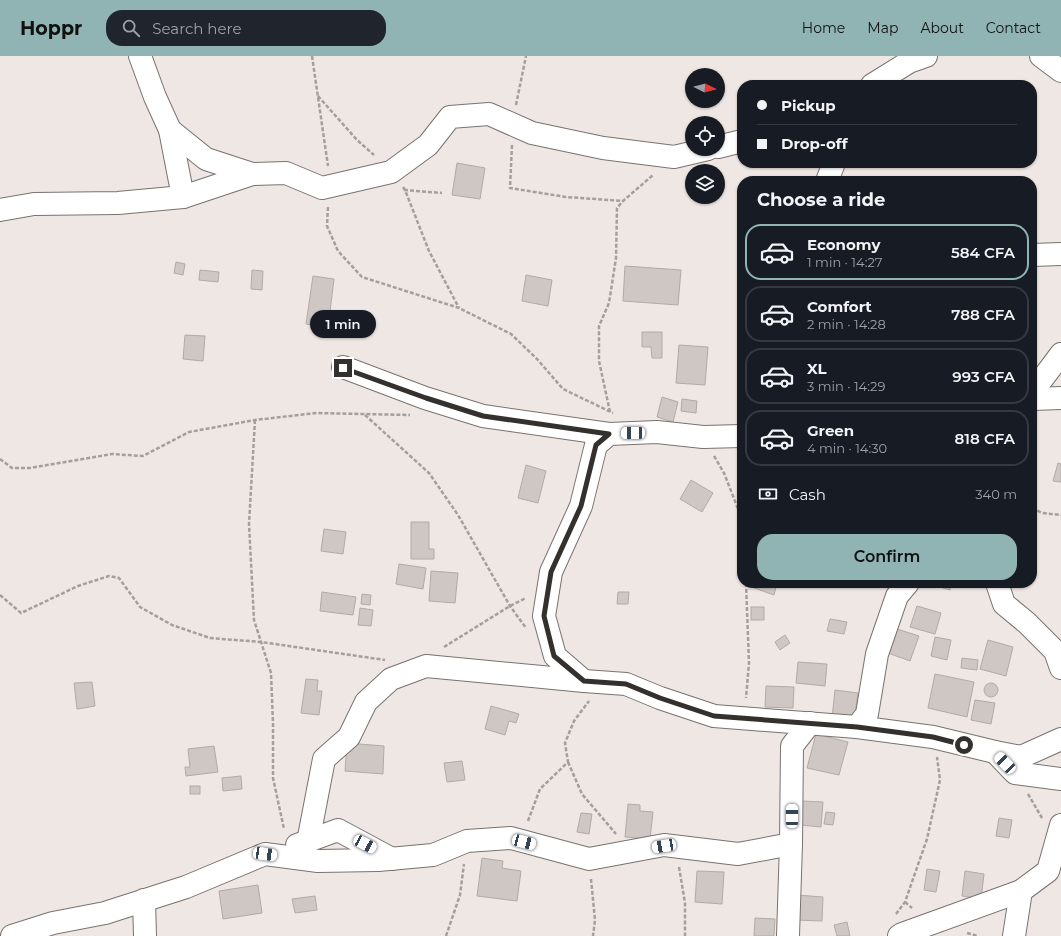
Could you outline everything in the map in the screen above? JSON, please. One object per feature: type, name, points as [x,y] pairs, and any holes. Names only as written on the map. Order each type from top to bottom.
[{"type":"street","points":[[140,56],[154,97],[170,130],[183,197]]},
{"type":"street","points":[[880,80],[909,62],[926,56]]},
{"type":"street","points":[[1041,56],[1061,71]]},
{"type":"street","points":[[0,210],[34,204],[118,203],[183,197],[252,174],[286,173],[322,188],[391,172],[428,145],[450,117],[488,114],[532,133],[603,148],[674,157],[685,154]]},
{"type":"street","points":[[170,130],[206,159],[252,174]]},
{"type":"street","points":[[725,145],[737,142]]},
{"type":"street","points":[[1037,254],[1061,254]]},
{"type":"street","points":[[1037,384],[1061,354]]},
{"type":"street","points":[[343,368],[426,398],[483,416],[613,424],[657,432],[703,437],[737,436]]},
{"type":"street","points":[[1037,400],[1061,398]]},
{"type":"street","points":[[593,682],[554,656],[544,616],[551,572],[581,506],[596,445],[613,424]]},
{"type":"street","points":[[857,727],[867,714],[877,654],[897,596],[904,588]]},
{"type":"street","points":[[999,588],[1004,604],[1028,623],[1055,651],[1061,668]]},
{"type":"street","points":[[298,844],[324,759],[349,737],[366,702],[391,679],[426,666],[626,684],[660,698],[714,716],[857,727],[933,737],[995,752],[1021,756],[1061,739]]},
{"type":"street","points":[[788,936],[792,746],[810,723]]},
{"type":"street","points":[[995,752],[1015,774],[1061,779]]},
{"type":"street","points":[[12,936],[53,923],[104,913],[144,900],[186,886],[265,854],[338,830],[392,859]]},
{"type":"street","points":[[895,928],[902,934],[1020,891],[1055,867],[1059,833]]},
{"type":"street","points":[[265,854],[318,861],[392,859],[433,855],[468,841],[511,838],[589,859],[664,846],[738,854],[791,844]]},
{"type":"street","points":[[1014,936],[1020,891]]},
{"type":"street","points":[[144,900],[145,936]]},
{"type":"path","points":[[312,56],[330,186],[327,226],[338,251],[362,277],[459,308],[511,334],[537,359],[563,389],[610,412]]},
{"type":"path","points":[[318,96],[358,140],[391,172],[405,190],[429,251],[459,308]]},
{"type":"path","points":[[613,424],[599,361],[599,326],[608,303],[616,258],[617,208],[623,201],[674,157]]},
{"type":"path","points":[[510,188],[566,197],[623,201]]},
{"type":"path","points":[[0,459],[12,468],[30,468],[112,454],[143,456],[188,432],[255,420],[316,413],[412,415]]},
{"type":"path","points":[[365,415],[429,473],[458,515],[510,606],[530,633]]},
{"type":"path","points":[[255,420],[249,524],[254,620],[271,673],[273,778],[298,844]]},
{"type":"path","points":[[703,437],[724,473],[737,506]]},
{"type":"path","points":[[1037,510],[1042,513],[1061,515]]},
{"type":"path","points":[[0,595],[21,613],[78,586],[109,576],[119,578],[140,607],[172,625],[210,638],[261,642],[390,660]]},
{"type":"path","points":[[746,588],[749,663],[746,701],[758,719]]},
{"type":"path","points":[[426,666],[446,645],[510,606],[530,596]]},
{"type":"path","points":[[593,682],[565,743],[568,762],[582,794],[631,851]]},
{"type":"path","points":[[895,928],[928,832],[940,780],[933,737]]},
{"type":"path","points":[[511,838],[528,823],[540,789],[568,762]]},
{"type":"path","points":[[1015,774],[1059,833]]},
{"type":"path","points":[[446,936],[460,895],[468,841]]},
{"type":"path","points":[[664,846],[678,858],[685,903],[685,936]]},
{"type":"path","points":[[589,859],[595,920],[593,936]]},
{"type":"building","points":[[457,163],[485,168],[480,199],[452,195]]},
{"type":"building","points":[[176,262],[185,264],[183,275],[174,273]]},
{"type":"building","points":[[625,266],[681,270],[678,305],[623,301]]},
{"type":"building","points":[[200,270],[219,272],[218,282],[199,280]]},
{"type":"building","points":[[252,270],[263,271],[262,290],[251,289]]},
{"type":"building","points":[[526,275],[552,280],[548,306],[522,301]]},
{"type":"building","points":[[313,276],[334,279],[328,328],[306,324]]},
{"type":"building","points":[[642,332],[662,332],[662,358],[652,358],[651,347],[642,347]]},
{"type":"building","points":[[185,335],[205,336],[203,361],[183,359]]},
{"type":"building","points":[[679,345],[708,347],[705,385],[676,383]]},
{"type":"building","points":[[662,397],[678,402],[673,422],[657,417]]},
{"type":"building","points":[[682,399],[697,401],[696,413],[681,411]]},
{"type":"building","points":[[1058,463],[1061,464],[1061,482],[1053,481]]},
{"type":"building","points":[[526,465],[546,471],[538,503],[518,498]]},
{"type":"building","points":[[691,480],[713,493],[702,512],[680,499]]},
{"type":"building","points":[[411,522],[429,522],[429,549],[434,549],[434,559],[411,559]]},
{"type":"building","points":[[324,529],[346,532],[343,554],[321,551]]},
{"type":"building","points":[[399,564],[426,568],[423,589],[396,584]]},
{"type":"building","points":[[431,571],[458,573],[455,603],[429,601]]},
{"type":"building","points":[[754,588],[776,588],[774,595]]},
{"type":"building","points":[[322,592],[356,597],[353,615],[320,611]]},
{"type":"building","points":[[618,592],[629,592],[628,604],[617,604]]},
{"type":"building","points":[[362,594],[371,595],[370,605],[361,604]]},
{"type":"building","points":[[917,606],[941,613],[935,634],[910,627]]},
{"type":"building","points":[[751,607],[764,607],[764,620],[751,620]]},
{"type":"building","points":[[360,608],[373,610],[371,626],[358,625]]},
{"type":"building","points":[[830,619],[847,622],[844,634],[827,631]]},
{"type":"building","points":[[894,628],[919,636],[910,661],[885,652]]},
{"type":"building","points":[[785,635],[790,643],[780,650],[775,642]]},
{"type":"building","points":[[935,637],[951,640],[947,660],[931,656]]},
{"type":"building","points":[[988,640],[1013,647],[1006,676],[980,669]]},
{"type":"building","points":[[962,658],[978,660],[977,670],[961,668]]},
{"type":"building","points":[[798,662],[827,664],[825,686],[796,683]]},
{"type":"building","points":[[935,674],[974,682],[967,717],[928,708]]},
{"type":"building","points":[[306,679],[318,680],[317,691],[322,691],[319,715],[301,713]]},
{"type":"building","points":[[92,682],[95,706],[77,709],[74,683]]},
{"type":"building","points":[[988,683],[994,683],[998,687],[998,693],[994,697],[988,697],[984,693],[984,687]]},
{"type":"building","points":[[766,686],[794,687],[793,708],[765,707]]},
{"type":"building","points":[[835,690],[858,693],[854,721],[832,718]]},
{"type":"building","points":[[975,700],[995,703],[991,724],[971,720]]},
{"type":"building","points":[[491,706],[519,714],[516,723],[509,721],[505,735],[485,729]]},
{"type":"building","points":[[816,734],[848,742],[839,775],[807,768]]},
{"type":"building","points":[[347,743],[384,746],[383,774],[345,771]]},
{"type":"building","points":[[214,746],[218,772],[186,776],[185,767],[190,767],[188,749]]},
{"type":"building","points":[[462,761],[465,780],[447,782],[444,763]]},
{"type":"building","points":[[241,776],[242,789],[223,791],[222,778]]},
{"type":"building","points":[[190,786],[200,786],[200,794],[190,794]]},
{"type":"building","points":[[802,801],[823,802],[821,827],[800,825]]},
{"type":"building","points":[[628,804],[640,805],[640,811],[653,812],[650,839],[625,837]]},
{"type":"building","points":[[826,812],[835,813],[833,825],[824,824]]},
{"type":"building","points":[[581,813],[592,814],[589,834],[577,832]]},
{"type":"building","points":[[999,818],[1012,820],[1009,838],[996,836]]},
{"type":"building","points":[[482,858],[503,861],[502,868],[521,871],[517,901],[477,896]]},
{"type":"building","points":[[927,869],[940,871],[936,892],[924,890]]},
{"type":"building","points":[[697,871],[724,872],[722,904],[695,902]]},
{"type":"building","points":[[965,871],[984,874],[981,899],[962,896]]},
{"type":"building","points":[[258,885],[262,913],[223,919],[219,891]]},
{"type":"building","points":[[797,895],[823,897],[822,921],[796,920]]},
{"type":"building","points":[[315,896],[317,910],[295,913],[292,899]]},
{"type":"building","points":[[755,918],[775,919],[774,936],[754,936]]},
{"type":"building","points":[[847,922],[850,936],[837,936],[834,925]]},
{"type":"route","points":[[343,368],[426,398],[483,416],[609,434],[596,445],[581,506],[551,572],[544,616],[554,656],[584,681],[626,684],[660,698],[714,716],[857,727],[933,737],[964,745]]}]
